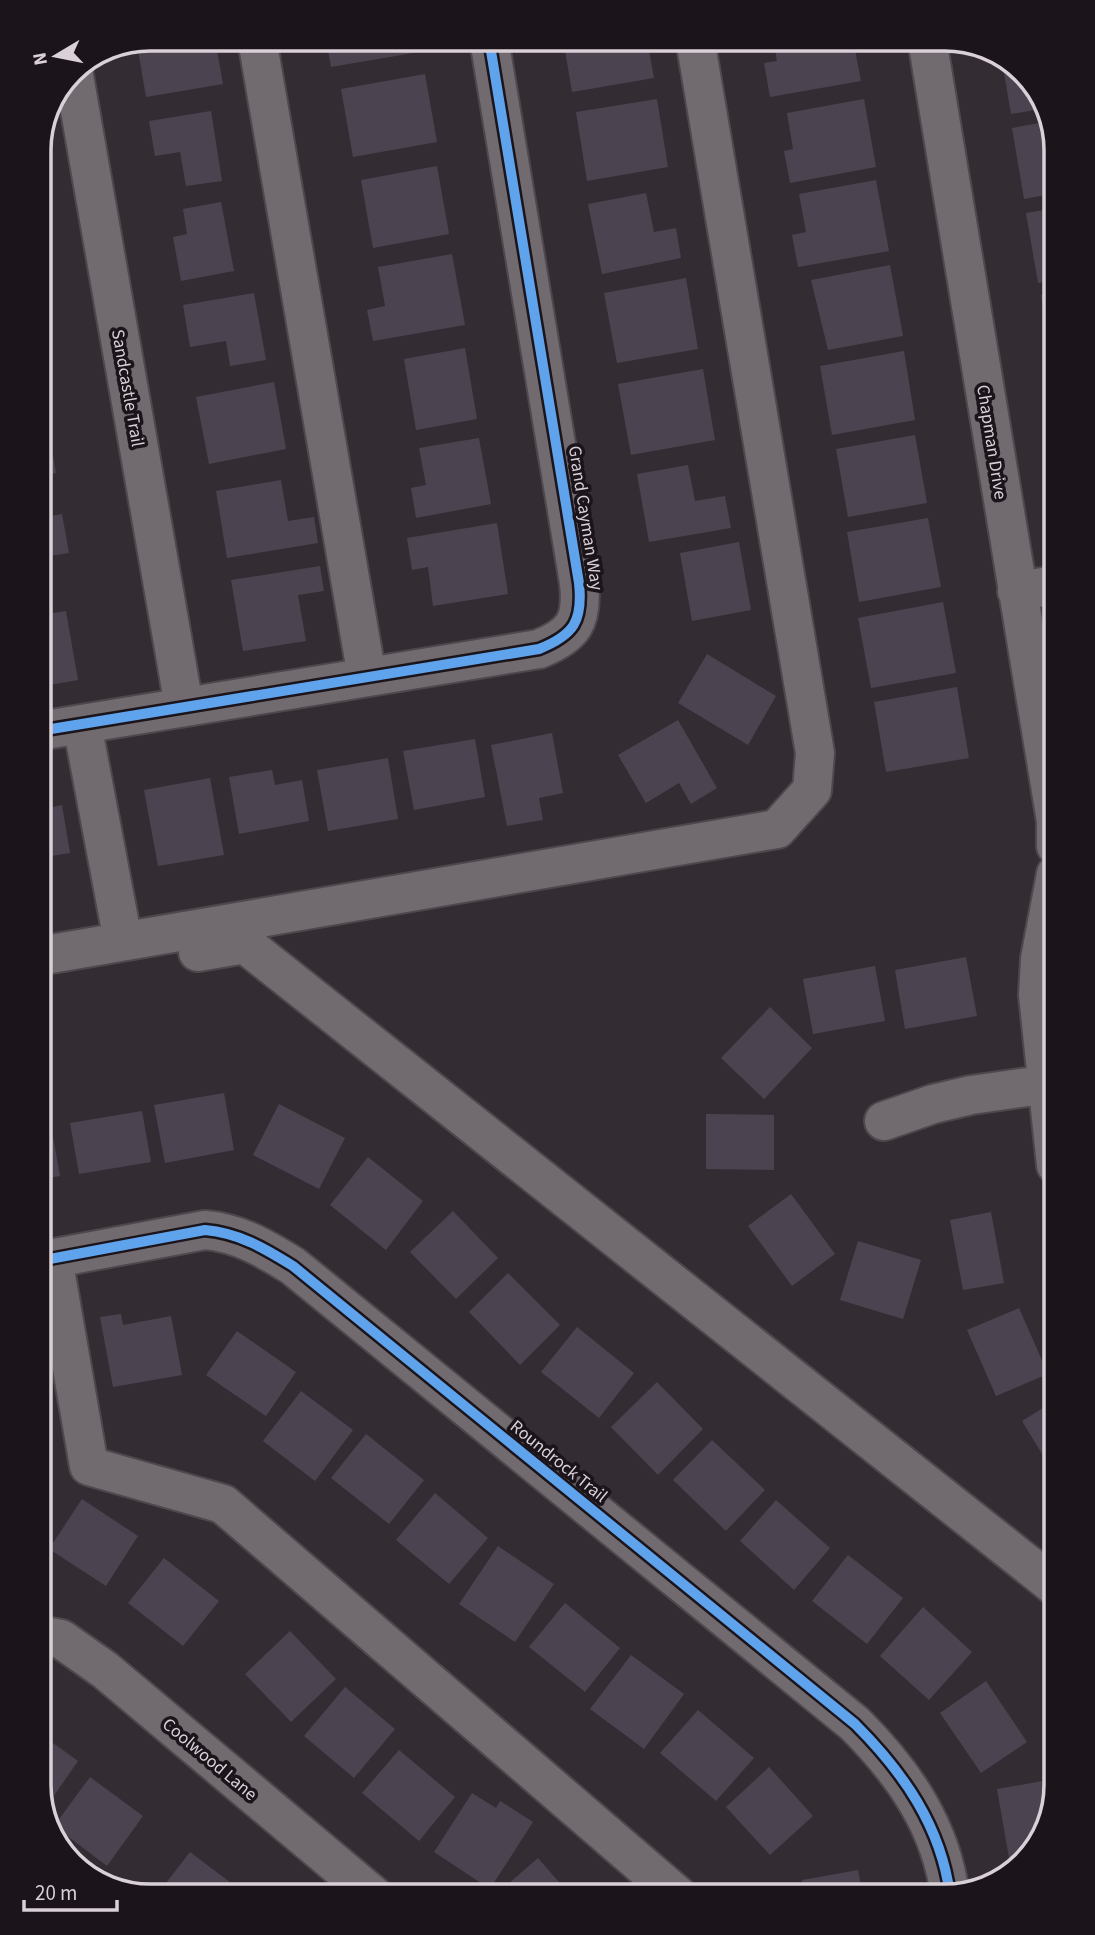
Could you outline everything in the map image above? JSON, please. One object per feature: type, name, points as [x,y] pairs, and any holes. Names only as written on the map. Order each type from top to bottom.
[{"type":"street","points":[[259,51],[367,677]]},
{"type":"street","name":"Grand Cayman Way","points":[[51,729],[539,649],[560,640],[573,628],[582,605],[491,51]]},
{"type":"street","points":[[51,954],[777,829],[813,790],[815,753],[697,51]]},
{"type":"street","name":"Chapman Drive","points":[[929,51],[1044,750]]},
{"type":"street","name":"Sandcastle Trail","points":[[77,91],[184,706]]},
{"type":"street","points":[[1017,591],[1044,587]]},
{"type":"street","points":[[82,724],[123,941]]},
{"type":"street","points":[[1044,938],[1038,995],[1044,1031]]},
{"type":"street","points":[[51,976],[245,944],[1044,1577]]},
{"type":"street","points":[[884,1121],[933,1104],[971,1095],[1044,1085]]},
{"type":"street","name":"Roundrock Trail","points":[[51,1259],[205,1230],[226,1232],[257,1243],[293,1266],[855,1724],[890,1759],[917,1800],[938,1841],[947,1884]]},
{"type":"street","points":[[51,1284],[89,1466],[223,1504],[664,1884]]},
{"type":"street","name":"Coolwood Lane","points":[[51,1637],[61,1639],[105,1670],[348,1884]]},
{"type":"building","points":[[217,51],[223,84],[146,97],[138,52]]},
{"type":"building","points":[[328,51],[419,52],[331,67]]},
{"type":"building","points":[[565,51],[649,51],[654,78],[572,92]]},
{"type":"building","points":[[775,51],[855,51],[861,81],[770,97],[764,63],[777,61]]},
{"type":"building","points":[[1004,70],[1028,95],[1036,110],[1011,114]]},
{"type":"building","points":[[425,74],[437,142],[353,157],[341,89]]},
{"type":"building","points":[[657,99],[668,167],[587,181],[576,112]]},
{"type":"building","points":[[864,99],[876,167],[790,183],[784,151],[793,149],[787,113]]},
{"type":"building","points":[[211,111],[222,181],[186,186],[180,152],[155,156],[149,121]]},
{"type":"building","points":[[1041,123],[1044,150],[1044,195],[1024,199],[1012,128]]},
{"type":"building","points":[[437,166],[449,234],[373,248],[361,180]]},
{"type":"building","points":[[876,180],[889,251],[798,267],[792,235],[806,232],[799,194]]},
{"type":"building","points":[[646,193],[654,232],[676,228],[681,258],[602,274],[588,204]]},
{"type":"building","points":[[221,202],[234,271],[181,281],[173,237],[187,234],[183,209]]},
{"type":"building","points":[[1044,210],[1044,282],[1038,283],[1026,213]]},
{"type":"building","points":[[452,254],[465,325],[373,341],[367,310],[385,306],[378,267]]},
{"type":"building","points":[[890,265],[903,336],[828,350],[811,280]]},
{"type":"building","points":[[686,278],[698,349],[617,363],[604,293]]},
{"type":"building","points":[[254,293],[266,360],[230,366],[226,341],[190,347],[183,305]]},
{"type":"building","points":[[1044,294],[1044,315],[1041,295]]},
{"type":"building","points":[[465,348],[477,419],[416,430],[404,359]]},
{"type":"building","points":[[904,351],[915,420],[832,435],[820,366]]},
{"type":"building","points":[[703,369],[715,440],[631,455],[618,384]]},
{"type":"building","points":[[274,382],[286,449],[209,464],[196,397]]},
{"type":"building","points":[[915,435],[927,503],[848,517],[836,449]]},
{"type":"building","points":[[479,438],[491,504],[416,518],[411,488],[426,485],[419,448]]},
{"type":"building","points":[[51,445],[56,473],[51,474]]},
{"type":"building","points":[[688,465],[695,501],[725,496],[731,528],[649,542],[637,474]]},
{"type":"building","points":[[281,480],[288,521],[314,517],[318,543],[227,558],[216,491]]},
{"type":"building","points":[[62,514],[69,553],[51,556],[51,516]]},
{"type":"building","points":[[928,518],[941,587],[859,602],[847,532]]},
{"type":"building","points":[[497,523],[508,594],[433,606],[428,567],[412,570],[407,538]]},
{"type":"building","points":[[739,542],[751,610],[692,621],[680,553]]},
{"type":"building","points":[[320,566],[324,591],[298,595],[306,641],[243,651],[231,580]]},
{"type":"building","points":[[943,602],[956,673],[871,688],[858,618]]},
{"type":"building","points":[[66,611],[78,680],[51,685],[51,613]]},
{"type":"building","points":[[707,654],[776,696],[748,745],[678,703]]},
{"type":"building","points":[[957,687],[969,758],[886,772],[874,702]]},
{"type":"building","points":[[678,720],[717,788],[691,804],[679,783],[646,803],[618,755]]},
{"type":"building","points":[[552,733],[563,793],[539,798],[543,820],[507,826],[491,745]]},
{"type":"building","points":[[475,739],[485,797],[414,810],[403,751]]},
{"type":"building","points":[[388,758],[398,819],[328,831],[317,770]]},
{"type":"building","points":[[272,770],[275,785],[302,780],[309,821],[239,834],[229,777]]},
{"type":"building","points":[[210,778],[224,855],[158,866],[144,790]]},
{"type":"building","points":[[62,805],[70,853],[51,856],[51,807]]},
{"type":"building","points":[[966,957],[977,1016],[905,1029],[895,970]]},
{"type":"building","points":[[875,966],[885,1021],[813,1034],[803,979]]},
{"type":"building","points":[[770,1007],[812,1048],[764,1099],[721,1058]]},
{"type":"building","points":[[224,1093],[234,1150],[165,1163],[154,1105]]},
{"type":"building","points":[[279,1104],[345,1138],[319,1189],[253,1155]]},
{"type":"building","points":[[142,1111],[151,1162],[79,1174],[70,1123]]},
{"type":"building","points":[[706,1114],[774,1115],[774,1170],[706,1169]]},
{"type":"building","points":[[51,1125],[60,1176],[51,1178]]},
{"type":"building","points":[[368,1157],[423,1201],[386,1250],[330,1205]]},
{"type":"building","points":[[791,1194],[835,1254],[792,1286],[748,1226]]},
{"type":"building","points":[[453,1211],[498,1258],[456,1299],[410,1252]]},
{"type":"building","points":[[991,1212],[1004,1283],[963,1290],[950,1220]]},
{"type":"building","points":[[858,1241],[921,1260],[903,1319],[840,1300]]},
{"type":"building","points":[[508,1273],[560,1325],[520,1365],[469,1312]]},
{"type":"building","points":[[1019,1308],[1044,1365],[1044,1376],[996,1396],[967,1330]]},
{"type":"building","points":[[121,1314],[123,1325],[171,1316],[182,1375],[113,1387],[100,1317]]},
{"type":"building","points":[[577,1327],[634,1373],[599,1418],[541,1372]]},
{"type":"building","points":[[237,1331],[296,1372],[266,1416],[206,1375]]},
{"type":"building","points":[[657,1382],[703,1429],[658,1475],[611,1427]]},
{"type":"building","points":[[301,1391],[353,1430],[315,1481],[263,1441]]},
{"type":"building","points":[[1044,1407],[1044,1457],[1022,1421]]},
{"type":"building","points":[[366,1434],[424,1480],[389,1524],[331,1478]]},
{"type":"building","points":[[712,1440],[765,1490],[726,1531],[673,1480]]},
{"type":"building","points":[[435,1493],[488,1538],[449,1584],[396,1540]]},
{"type":"building","points":[[82,1499],[138,1536],[106,1586],[51,1550],[51,1546]]},
{"type":"building","points":[[776,1500],[830,1548],[794,1590],[740,1541]]},
{"type":"building","points":[[498,1546],[554,1584],[515,1642],[459,1604]]},
{"type":"building","points":[[848,1555],[903,1598],[867,1644],[812,1601]]},
{"type":"building","points":[[164,1558],[219,1601],[183,1646],[128,1603]]},
{"type":"building","points":[[565,1603],[620,1648],[585,1692],[529,1647]]},
{"type":"building","points":[[923,1607],[972,1652],[929,1700],[880,1656]]},
{"type":"building","points":[[290,1631],[336,1679],[291,1722],[245,1674]]},
{"type":"building","points":[[631,1655],[684,1694],[644,1749],[590,1709]]},
{"type":"building","points":[[986,1681],[1027,1742],[981,1773],[940,1713]]},
{"type":"building","points":[[345,1687],[395,1729],[354,1778],[304,1736]]},
{"type":"building","points":[[698,1710],[754,1758],[716,1801],[660,1753]]},
{"type":"building","points":[[51,1742],[78,1761],[52,1798]]},
{"type":"building","points":[[399,1750],[455,1797],[419,1841],[362,1793]]},
{"type":"building","points":[[769,1767],[813,1816],[770,1855],[726,1807]]},
{"type":"building","points":[[90,1777],[143,1816],[107,1866],[63,1833],[58,1821]]},
{"type":"building","points":[[1044,1781],[1037,1823],[1024,1845],[1012,1857],[1009,1858],[997,1789]]},
{"type":"building","points":[[472,1793],[496,1808],[500,1801],[533,1822],[493,1884],[482,1884],[434,1852]]},
{"type":"building","points":[[190,1852],[232,1884],[165,1884]]},
{"type":"building","points":[[538,1858],[561,1884],[508,1884]]},
{"type":"building","points":[[858,1870],[861,1884],[803,1884],[802,1880]]},
{"type":"cycle path","points":[[51,729],[539,649],[561,638],[574,625],[579,607],[579,583],[491,51]]},
{"type":"cycle path","points":[[51,1259],[205,1230],[240,1238],[293,1266],[855,1724],[889,1761],[917,1802],[938,1846],[948,1884]]}]
